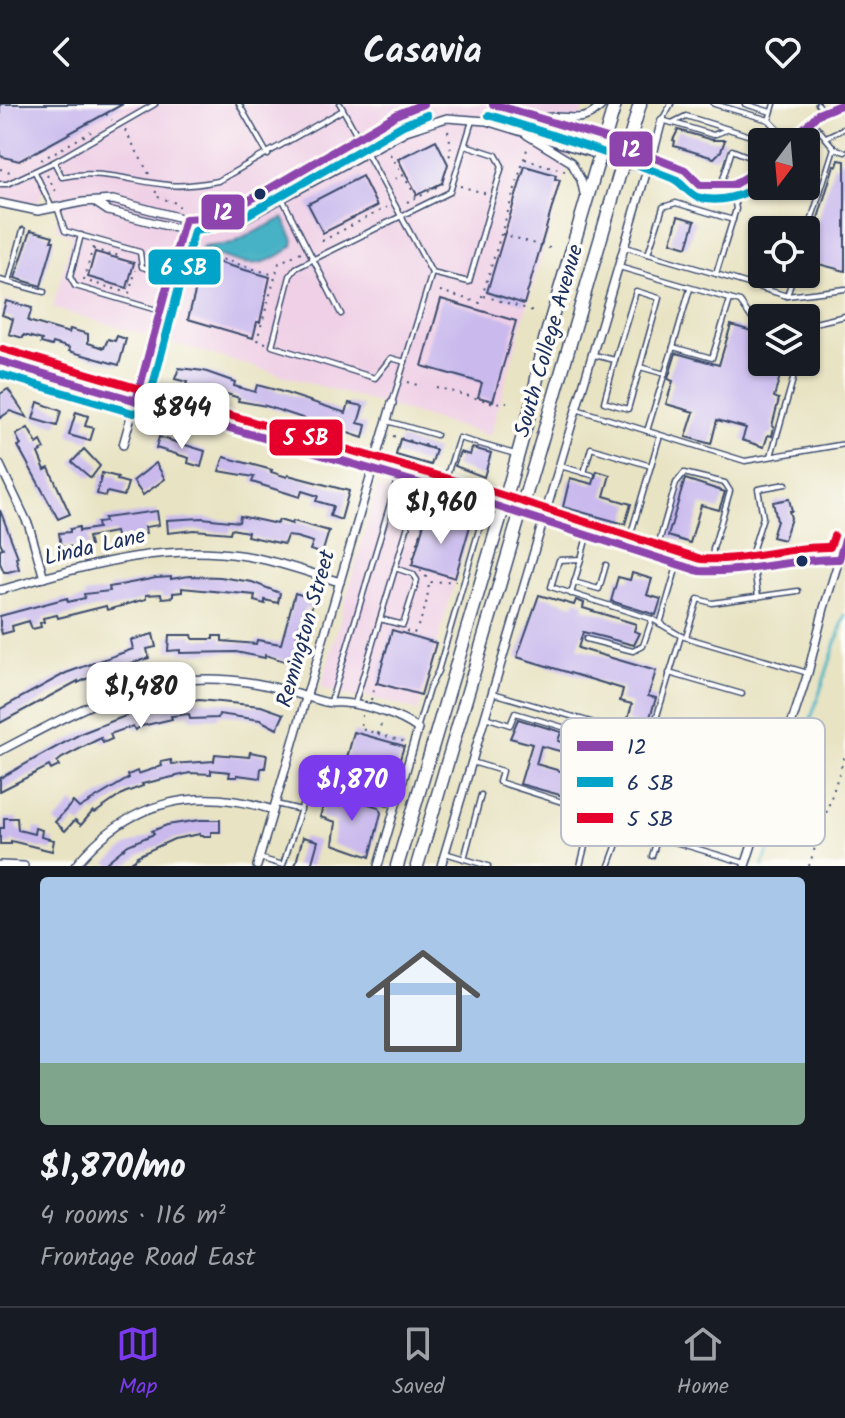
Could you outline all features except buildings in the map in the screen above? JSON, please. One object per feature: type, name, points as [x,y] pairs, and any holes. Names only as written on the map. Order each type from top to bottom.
[{"type":"highway","name":"South College Avenue","points":[[397,866],[503,508],[545,340],[615,104]]},
{"type":"highway","name":"South College Avenue","points":[[417,866],[640,104]]},
{"type":"street","points":[[0,203],[31,211],[113,200],[185,219],[203,218],[236,208],[398,114],[423,104]]},
{"type":"street","points":[[493,104],[604,138],[685,170],[700,185]]},
{"type":"street","points":[[540,118],[583,118],[594,114],[603,104]]},
{"type":"street","points":[[803,128],[820,108],[843,104]]},
{"type":"street","points":[[96,203],[108,211],[183,230],[235,224],[406,131],[432,121],[473,118],[700,185],[732,186],[748,178]]},
{"type":"street","points":[[652,158],[662,120]]},
{"type":"street","points":[[525,133],[571,162],[581,180],[586,203]]},
{"type":"street","points":[[441,866],[647,170]]},
{"type":"street","points":[[123,445],[172,276],[185,219]]},
{"type":"street","points":[[0,361],[503,508],[677,566],[711,573],[822,557],[842,560]]},
{"type":"street","name":"Remington Street","points":[[258,862],[392,403]]},
{"type":"street","points":[[0,465],[29,526],[44,578]]},
{"type":"street","points":[[793,718],[842,560],[845,540]]},
{"type":"street","name":"Linda Lane","points":[[0,590],[115,558],[195,551],[248,556],[340,582]]},
{"type":"street","points":[[0,751],[107,697],[181,679],[228,679],[270,686],[406,720],[417,729],[378,866]]},
{"type":"street","points":[[75,866],[100,837],[115,826],[130,816],[162,804],[223,798],[274,807]]},
{"type":"street","points":[[0,865],[24,866]]},
{"type":"lane","points":[[0,184],[35,172],[155,104]]},
{"type":"lane","points":[[239,104],[268,155]]},
{"type":"lane","points":[[671,104],[662,120],[713,135],[729,129]]},
{"type":"lane","points":[[714,104],[769,120],[777,128]]},
{"type":"lane","points":[[745,104],[771,112]]},
{"type":"lane","points":[[769,120],[774,104]]},
{"type":"lane","points":[[54,162],[62,177],[84,172],[171,185],[199,185],[218,181],[268,155],[342,107],[432,273],[392,403]]},
{"type":"lane","points":[[672,123],[686,116],[748,135]]},
{"type":"lane","points":[[405,362],[391,358],[375,378],[272,346],[290,276],[296,268],[450,192],[473,118]]},
{"type":"lane","points":[[811,120],[834,148],[845,152]]},
{"type":"lane","points":[[826,137],[845,128]]},
{"type":"lane","points":[[432,273],[469,282],[502,166],[496,155],[465,145]]},
{"type":"lane","points":[[813,216],[834,148]]},
{"type":"lane","points":[[721,187],[732,150],[748,158]]},
{"type":"lane","points":[[35,172],[65,231],[140,252],[142,267],[172,276]]},
{"type":"lane","points":[[716,274],[736,209],[732,186]]},
{"type":"lane","points":[[282,198],[341,314]]},
{"type":"lane","points":[[648,254],[663,207],[676,203],[733,220]]},
{"type":"lane","points":[[9,282],[23,230]]},
{"type":"lane","points":[[81,235],[70,277],[75,286],[162,312]]},
{"type":"lane","points":[[625,247],[787,296],[845,289]]},
{"type":"lane","points":[[619,267],[740,302],[748,313]]},
{"type":"lane","points":[[0,280],[44,292]]},
{"type":"lane","points":[[787,296],[790,288]]},
{"type":"lane","points":[[647,431],[690,289]]},
{"type":"lane","points":[[636,291],[659,298],[640,367],[628,409],[604,402],[636,291]]},
{"type":"lane","points":[[673,347],[712,358],[730,300]]},
{"type":"lane","points":[[820,322],[845,316]]},
{"type":"lane","points":[[594,355],[615,360]]},
{"type":"lane","points":[[640,367],[665,374]]},
{"type":"lane","points":[[771,456],[794,376]]},
{"type":"lane","points":[[576,409],[745,461],[845,444]]},
{"type":"lane","points":[[387,421],[436,435]]},
{"type":"lane","points":[[626,549],[660,435]]},
{"type":"lane","points":[[442,490],[459,438],[518,455]]},
{"type":"lane","points":[[584,473],[591,448],[651,466]]},
{"type":"lane","points":[[560,466],[592,475]]},
{"type":"lane","points":[[654,558],[676,483],[684,473],[725,483],[730,491],[713,549],[711,573]]},
{"type":"lane","points":[[330,703],[398,477]]},
{"type":"lane","points":[[354,705],[420,484]]},
{"type":"lane","points":[[758,597],[752,552],[763,517],[758,489],[786,484]]},
{"type":"lane","points":[[417,729],[483,516],[483,502]]},
{"type":"lane","points":[[571,594],[587,536]]},
{"type":"lane","points":[[581,559],[559,560],[551,587],[652,619],[684,636],[808,673]]},
{"type":"lane","points":[[574,582],[599,589],[606,565]]},
{"type":"lane","points":[[660,624],[677,566]]},
{"type":"lane","points":[[380,619],[403,625],[417,580],[413,574],[395,568]]},
{"type":"lane","points":[[656,718],[669,673],[698,599],[712,603],[798,591]]},
{"type":"lane","points":[[586,639],[633,651],[643,646],[652,619]]},
{"type":"lane","points":[[669,673],[742,694]]},
{"type":"lane","points":[[492,692],[579,718]]},
{"type":"lane","points":[[485,717],[510,725],[515,713],[561,727]]},
{"type":"lane","points":[[472,762],[502,771],[499,782],[561,802]]},
{"type":"lane","points":[[258,862],[283,865],[310,780],[396,805]]},
{"type":"lane","points":[[464,859],[481,795]]},
{"type":"lane","points":[[274,807],[301,810]]},
{"type":"lane","points":[[580,866],[585,846]]},
{"type":"lane","points":[[609,866],[615,846]]},
{"type":"lane","points":[[652,856],[655,846]]},
{"type":"lane","points":[[686,846],[745,865]]},
{"type":"lane","points":[[445,853],[488,866]]},
{"type":"path","points":[[106,114],[111,121],[118,117]]},
{"type":"path","points":[[38,161],[98,128]]},
{"type":"path","points":[[125,130],[150,175]]},
{"type":"path","points":[[448,131],[449,154],[453,161]]},
{"type":"path","points":[[451,146],[459,149]]},
{"type":"path","points":[[440,291],[480,303],[528,146]]},
{"type":"path","points":[[390,154],[417,198]]},
{"type":"path","points":[[524,159],[571,173]]},
{"type":"path","points":[[0,169],[17,173]]},
{"type":"path","points":[[407,202],[446,182],[450,172]]},
{"type":"path","points":[[395,179],[403,174]]},
{"type":"path","points":[[47,175],[58,195]]},
{"type":"path","points":[[460,186],[488,194]]},
{"type":"path","points":[[154,202],[157,188]]},
{"type":"path","points":[[155,196],[179,204],[179,209]]},
{"type":"path","points":[[322,241],[387,207]]},
{"type":"path","points":[[355,224],[359,232]]},
{"type":"path","points":[[501,234],[553,249]]},
{"type":"path","points":[[84,281],[94,244],[87,241]]},
{"type":"path","points":[[93,249],[116,256],[118,250]]},
{"type":"path","points":[[266,343],[257,340],[279,263],[304,250]]},
{"type":"path","points":[[193,253],[275,276]]},
{"type":"path","points":[[76,279],[129,293],[137,265]]},
{"type":"path","points":[[450,294],[453,284]]},
{"type":"path","points":[[482,295],[537,312]]},
{"type":"path","points":[[407,382],[421,386]]},
{"type":"path","points":[[436,387],[494,403],[507,402]]},
{"type":"path","points":[[393,436],[434,448]]},
{"type":"path","points":[[426,446],[428,437]]},
{"type":"path","points":[[403,631],[414,633],[428,601],[429,581],[423,572],[411,566],[430,500]]},
{"type":"path","points":[[429,581],[438,584],[456,581]]},
{"type":"path","points":[[370,703],[393,629],[384,627]]},
{"type":"path","points":[[362,715],[365,724],[361,729],[407,742]]},
{"type":"path","points":[[378,734],[382,720]]},
{"type":"path","points":[[397,740],[399,733]]},
{"type":"path","points":[[825,817],[845,755]]},
{"type":"path","points":[[809,866],[815,846]]},
{"type":"shaded area","points":[[0,104],[585,104],[490,436],[53,308],[72,236],[58,230],[55,221],[66,217],[50,188],[42,192],[40,200],[36,202],[0,198]]},
{"type":"shaded area","points":[[377,487],[474,515],[418,711],[363,695],[361,699],[321,688]]},
{"type":"water","points":[[283,218],[294,240],[293,246],[268,261],[238,262],[201,250],[203,247],[231,244]]},
{"type":"waterway","points":[[811,718],[845,615]]},
{"type":"waterway","points":[[763,866],[770,846]]},
{"type":"transit line","name":"12","points":[[136,401],[185,219],[203,218],[236,208],[398,114],[423,104]]},
{"type":"transit line","name":"12","points":[[493,104],[604,138],[685,170],[700,185],[733,185],[748,176]]},
{"type":"transit line","name":"12","points":[[804,128],[818,114],[843,104]]},
{"type":"transit line","points":[[0,374],[133,413],[142,411],[148,404],[194,231],[242,218],[403,125],[427,115]]},
{"type":"transit line","points":[[489,115],[672,178],[697,197],[714,200],[748,191]]},
{"type":"transit line","points":[[3,349],[486,490],[701,559],[830,547],[834,536]]},
{"type":"transit line","name":"12","points":[[0,361],[483,502],[699,571],[839,559],[845,540]]}]
